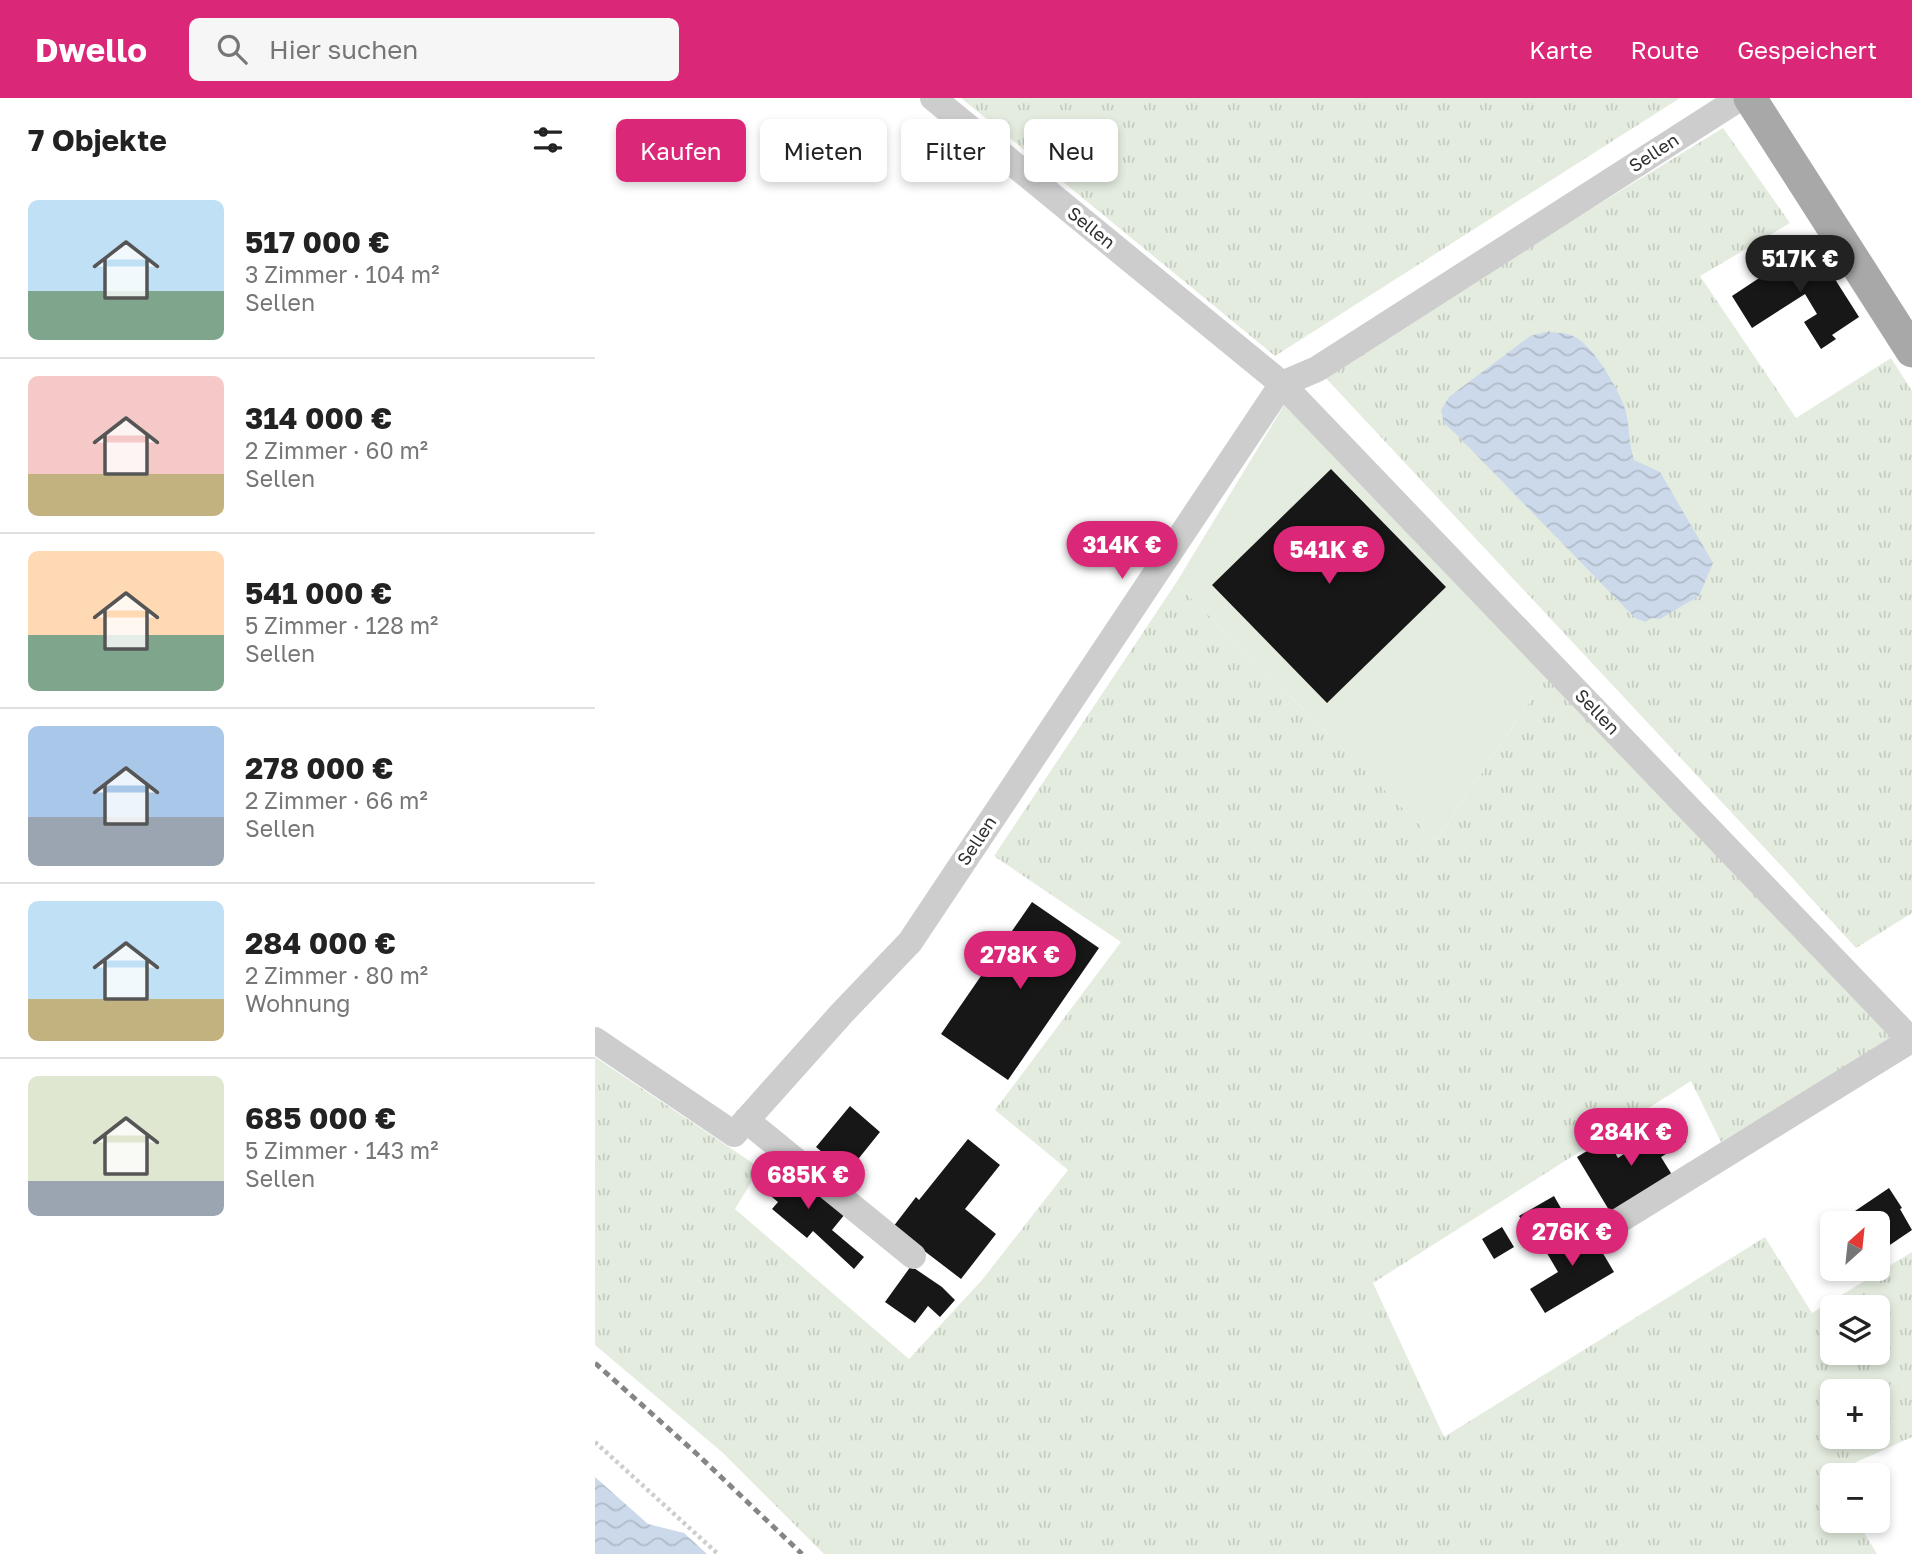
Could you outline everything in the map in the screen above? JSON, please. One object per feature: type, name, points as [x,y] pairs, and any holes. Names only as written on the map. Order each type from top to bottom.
[{"type":"main road","points":[[1750,98],[1912,351]]},
{"type":"street","name":"Sellen","points":[[933,98],[1282,384],[1912,1040]]},
{"type":"street","name":"Sellen","points":[[746,1120],[910,942],[1282,384],[1317,369],[1739,98]]},
{"type":"street","points":[[595,1040],[734,1134],[746,1120],[913,1256]]},
{"type":"street","points":[[1604,1230],[1912,1040]]},
{"type":"path","points":[[595,1442],[717,1554]]},
{"type":"green space","points":[[961,98],[1680,98],[1275,356],[1063,182],[1118,182],[1118,119],[1024,119],[1024,150],[1010,138],[1010,119],[987,119]]},
{"type":"green space","points":[[1723,128],[1790,223],[1700,276],[1796,418],[1891,358],[1912,391],[1912,913],[1856,948],[1322,374]]},
{"type":"green space","points":[[1286,402],[1550,671],[1436,841],[1176,583]]},
{"type":"green space","points":[[1176,583],[1436,841],[1550,671],[1896,1037],[1721,1142],[1691,1081],[1373,1283],[1444,1437],[1765,1237],[1812,1313],[1820,1308],[1820,1365],[1890,1365],[1890,1295],[1842,1295],[1864,1281],[1890,1281],[1890,1265],[1912,1252],[1912,1437],[1890,1447],[1890,1379],[1820,1379],[1820,1449],[1885,1449],[1854,1463],[1820,1463],[1820,1533],[1864,1533],[1877,1554],[824,1554],[722,1452],[595,1345],[595,1057],[760,1168],[735,1209],[909,1359],[982,1280],[1068,1170],[995,1110],[1121,942],[994,856]]},
{"type":"water","points":[[1546,332],[1573,336],[1588,348],[1603,366],[1624,406],[1634,460],[1660,472],[1713,563],[1699,596],[1660,619],[1652,618],[1645,622],[1635,618],[1444,423],[1441,410],[1449,397],[1530,336]]},
{"type":"water","points":[[595,1477],[648,1524],[684,1533],[707,1554],[595,1554]]},
{"type":"building","points":[[1812,243],[1859,317],[1832,335],[1836,339],[1821,349],[1804,322],[1817,314],[1805,294],[1752,328],[1732,296]]},
{"type":"building","points":[[1331,469],[1446,587],[1327,703],[1212,585]]},
{"type":"building","points":[[1032,902],[1099,948],[1008,1080],[941,1034]]},
{"type":"building","points":[[850,1106],[880,1132],[847,1173],[816,1147]]},
{"type":"building","points":[[1676,1124],[1686,1142],[1661,1157],[1674,1178],[1612,1215],[1577,1157],[1607,1139],[1618,1158],[1624,1154],[1621,1149],[1639,1138],[1642,1143]]},
{"type":"building","points":[[968,1139],[1000,1165],[965,1209],[996,1234],[961,1279],[893,1227],[916,1197],[919,1200]]},
{"type":"building","points":[[782,1161],[845,1214],[832,1230],[864,1257],[854,1269],[813,1231],[807,1238],[772,1209],[778,1202],[761,1188]]},
{"type":"building","points":[[1889,1188],[1912,1230],[1890,1245],[1890,1211],[1855,1211]]},
{"type":"building","points":[[1554,1196],[1562,1210],[1528,1231],[1519,1216]]},
{"type":"building","points":[[1585,1223],[1614,1272],[1545,1313],[1530,1289],[1558,1272],[1544,1248]]},
{"type":"building","points":[[1502,1227],[1514,1247],[1494,1259],[1482,1239]]},
{"type":"building","points":[[911,1266],[942,1287],[955,1300],[940,1317],[928,1306],[915,1323],[885,1302]]},
{"type":"railway","points":[[595,1363],[698,1455],[802,1554]]}]
